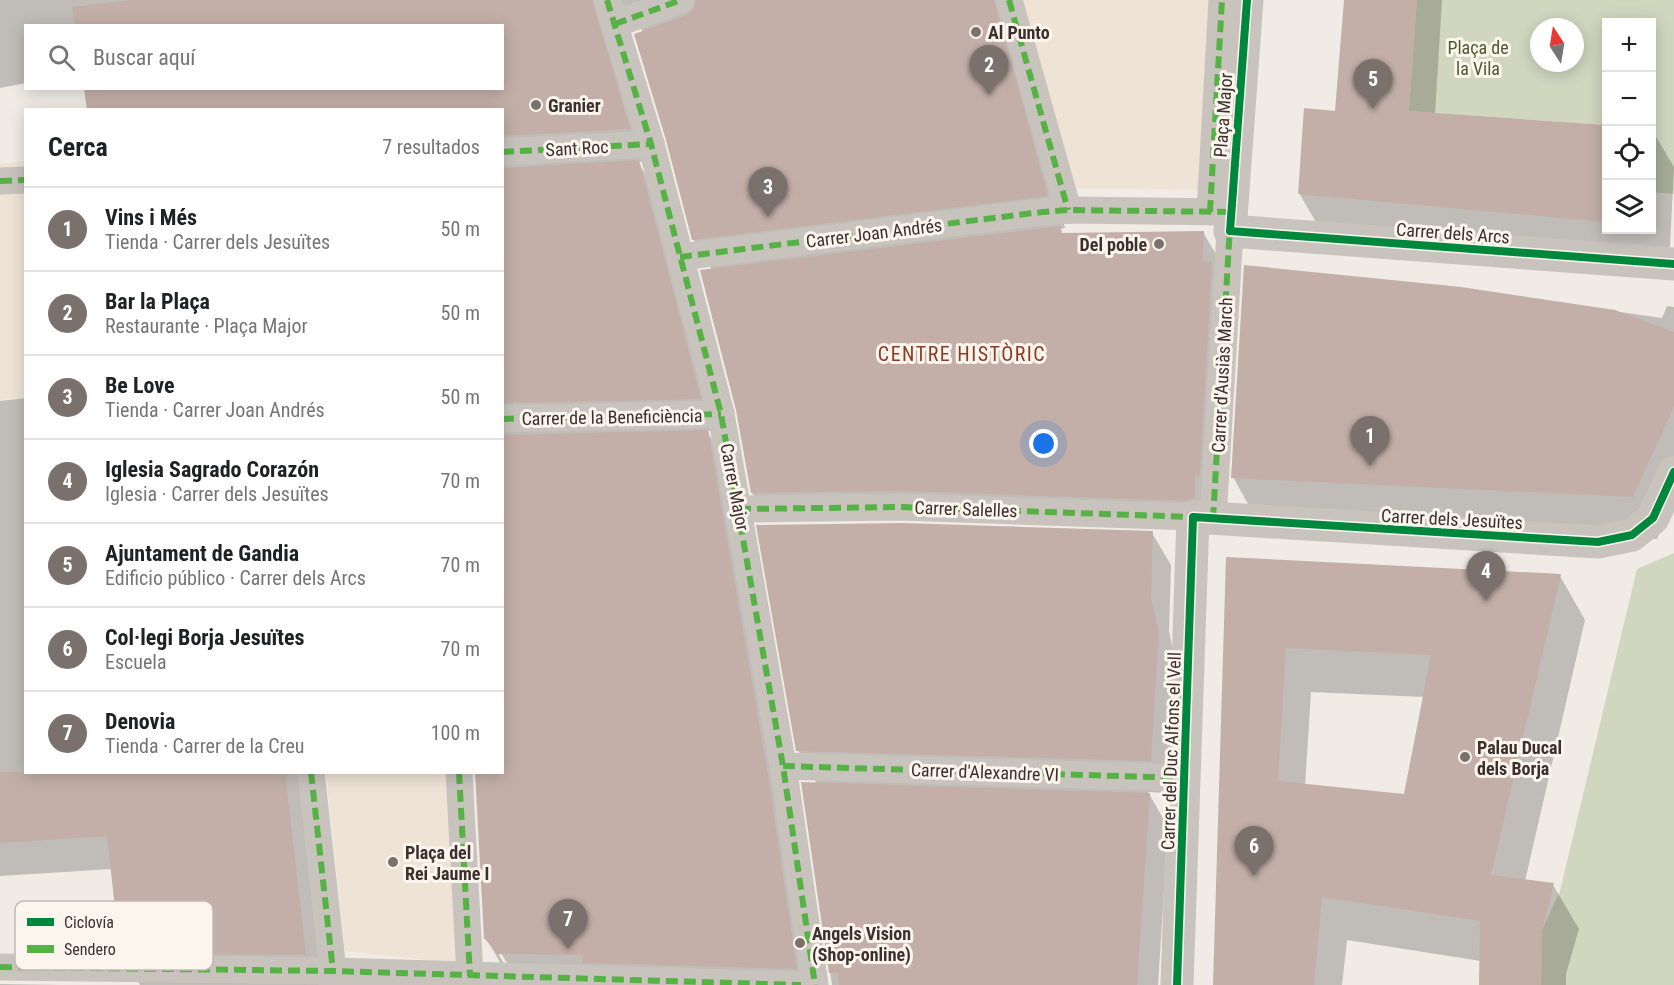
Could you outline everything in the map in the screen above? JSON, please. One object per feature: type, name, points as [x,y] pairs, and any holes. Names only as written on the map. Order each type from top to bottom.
[{"type":"street","points":[[611,12],[681,0]]},
{"type":"street","points":[[1009,0],[1068,210],[1224,218]]},
{"type":"street","name":"Plaça Major","points":[[1222,0],[1224,218]]},
{"type":"street","name":"Plaça Major","points":[[1224,218],[1247,0]]},
{"type":"street","name":"Carrer Major","points":[[611,12],[651,144],[721,414],[783,766],[815,985]]},
{"type":"street","name":"Sant Roc","points":[[504,152],[651,144]]},
{"type":"street","points":[[0,181],[24,180]]},
{"type":"street","name":"Carrer Joan Andrés","points":[[680,257],[1068,210]]},
{"type":"street","name":"Carrer dels Arcs","points":[[1224,218],[1674,264]]},
{"type":"street","name":"Carrer d'Ausiàs March","points":[[1203,518],[1224,218]]},
{"type":"street","name":"Carrer de la Beneficiència","points":[[504,419],[721,414]]},
{"type":"street","name":"Carrer dels Jesuïtes","points":[[1203,518],[1598,542],[1632,535],[1653,518],[1674,471]]},
{"type":"street","name":"Carrer Salelles","points":[[739,509],[902,507],[1203,518]]},
{"type":"street","name":"Carrer del Duc Alfons el Vell","points":[[1177,985],[1186,778],[1203,518]]},
{"type":"street","name":"Carrer d'Alexandre VI","points":[[783,766],[1186,778]]},
{"type":"street","points":[[311,774],[334,978]]},
{"type":"street","points":[[459,774],[470,976]]},
{"type":"street","points":[[0,967],[15,967]]},
{"type":"street","points":[[91,970],[334,978],[470,976],[801,985]]},
{"type":"green space","name":"Plaça de la Vila","points":[[1417,0],[1674,0],[1674,194],[1656,192],[1656,18],[1602,18],[1602,125],[1409,111]]},
{"type":"green space","points":[[1674,553],[1674,985],[1541,985],[1542,930],[1560,891],[1637,569]]},
{"type":"shaded area","points":[[998,0],[1222,0],[1211,190],[1050,188]]},
{"type":"shaded area","points":[[24,161],[24,397],[0,400],[0,164]]},
{"type":"shaded area","name":"Plaça del Rei Jaume I","points":[[326,774],[445,774],[456,963],[345,951]]},
{"type":"building","points":[[132,0],[592,0],[630,129],[504,136],[504,108],[87,108],[84,90],[504,90],[504,24],[75,24],[72,7]]},
{"type":"building","points":[[696,0],[994,0],[1048,196],[692,240],[666,140],[634,34],[687,15],[693,10]]},
{"type":"building","points":[[1344,0],[1417,0],[1409,111],[1602,125],[1602,222],[1298,194],[1304,108],[1335,111]]},
{"type":"building","points":[[639,160],[701,399],[504,403],[504,168]]},
{"type":"building","points":[[1060,226],[1062,233],[1204,231],[1203,261],[1212,262],[1200,476],[1195,476],[1195,498],[1184,501],[902,491],[751,493],[736,410],[700,270]]},
{"type":"building","points":[[1244,265],[1461,287],[1615,310],[1674,332],[1674,406],[1633,497],[1231,478]]},
{"type":"building","points":[[708,430],[767,769],[797,969],[582,963],[583,955],[498,954],[484,938],[475,774],[504,774],[504,435]]},
{"type":"building","points":[[902,523],[1153,531],[1151,598],[1159,633],[1151,761],[796,751],[756,525]]},
{"type":"building","name":"Palau Ducal dels Borja","points":[[1226,557],[1561,574],[1491,875],[1554,883],[1542,930],[1541,985],[1479,985],[1480,921],[1322,897],[1314,985],[1213,985]],"holes":[[[1286,648],[1431,655],[1404,794],[1278,781]]]},
{"type":"building","points":[[0,772],[24,772],[24,774],[285,774],[306,955],[213,954],[213,901],[114,901],[107,836],[0,843]]},
{"type":"building","points":[[801,782],[1150,793],[1137,985],[839,985],[838,973],[829,973]]},
{"type":"marked path","points":[[607,0],[651,144],[721,414],[783,766],[815,985]]},
{"type":"marked path","points":[[615,24],[681,0]]},
{"type":"marked path","points":[[1009,0],[1068,210]]},
{"type":"marked path","points":[[1210,212],[1222,0]]},
{"type":"marked path","points":[[504,152],[651,144]]},
{"type":"marked path","points":[[0,181],[24,180]]},
{"type":"marked path","points":[[680,257],[1068,210],[1231,212]]},
{"type":"marked path","points":[[1213,519],[1230,226]]},
{"type":"marked path","points":[[504,419],[721,414]]},
{"type":"marked path","points":[[739,509],[902,507],[1193,517]]},
{"type":"marked path","points":[[783,766],[1186,778]]},
{"type":"marked path","points":[[311,774],[333,971]]},
{"type":"marked path","points":[[459,774],[470,976]]},
{"type":"marked path","points":[[0,967],[15,967]]},
{"type":"marked path","points":[[213,970],[801,985]]},
{"type":"cycle path","points":[[1247,0],[1230,231],[1674,264]]},
{"type":"cycle path","points":[[1177,985],[1193,517],[1598,542],[1632,535],[1653,518],[1674,472]]},
{"type":"place","name":"Al Punto","points":[[976,32]]},
{"type":"place","name":"Bar la Plaça","points":[[989,95]]},
{"type":"place","name":"Granier","points":[[536,105]]},
{"type":"place","name":"Ajuntament de Gandia","points":[[1373,109]]},
{"type":"place","name":"Be Love","points":[[768,217]]},
{"type":"place","name":"Del poble","points":[[1159,244]]},
{"type":"place","name":"Vins i Més","points":[[1370,466]]},
{"type":"place","name":"Iglesia Sagrado Corazón","points":[[1486,601]]},
{"type":"place","name":"Palau Ducal dels Borja","points":[[1465,757]]},
{"type":"place","name":"Plaça del Rei Jaume I","points":[[393,862]]},
{"type":"place","name":"Col·legi Borja Jesuïtes","points":[[1254,876]]},
{"type":"place","name":"Angels Vision (Shop-online)","points":[[800,943]]},
{"type":"place","name":"Denovia","points":[[568,949]]},
{"type":"district","name":"CENTRE HISTÒRIC","points":[[962,354]]}]
